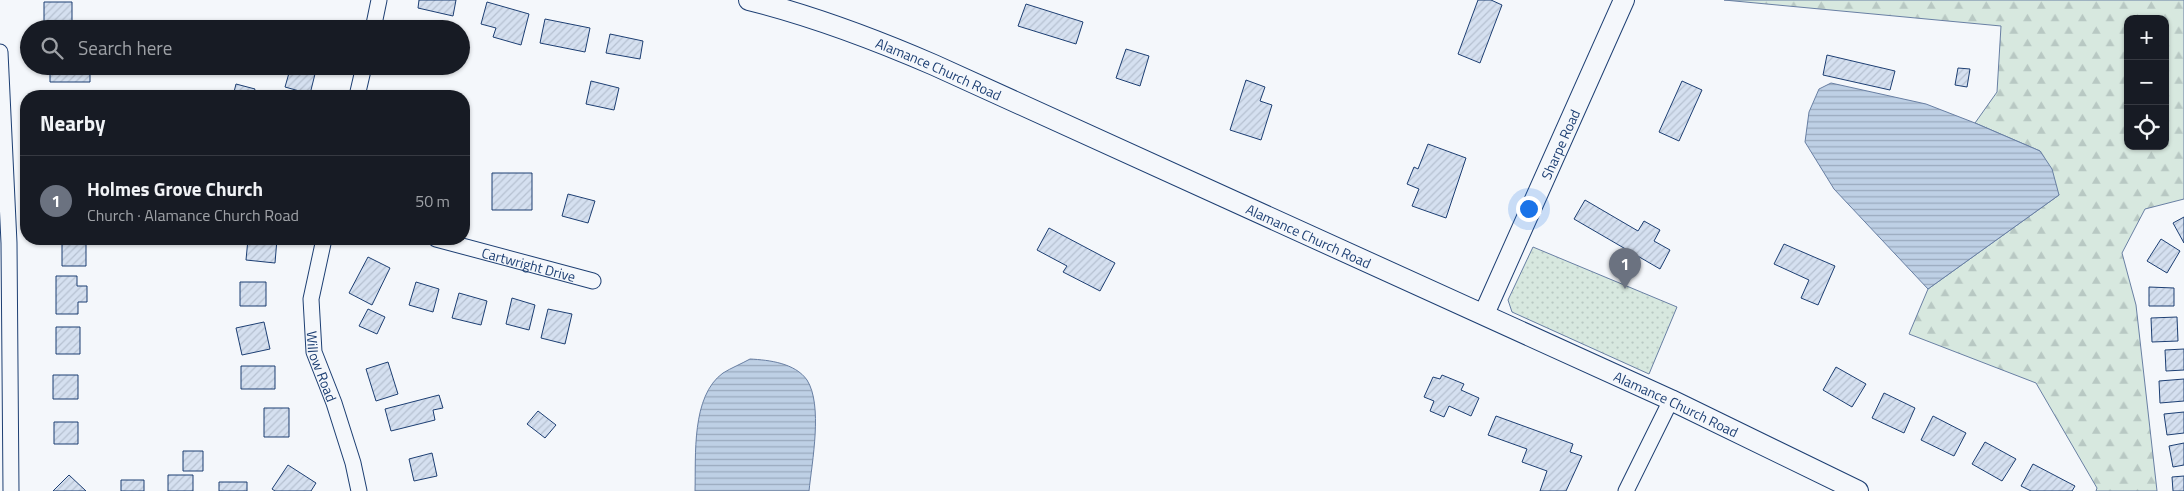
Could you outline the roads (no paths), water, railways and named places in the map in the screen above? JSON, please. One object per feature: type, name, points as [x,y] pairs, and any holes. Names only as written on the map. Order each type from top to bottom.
[{"type":"main road","name":"Alamance Church Road","points":[[749,0],[816,18],[873,38],[1671,400],[1858,491]]},
{"type":"main road","name":"Sharpe Road","points":[[1484,314],[1624,0]]},
{"type":"street","points":[[375,20],[380,0]]},
{"type":"street","points":[[0,52],[11,491]]},
{"type":"street","points":[[358,90],[362,75]]},
{"type":"street","name":"Willow Road","points":[[323,245],[312,299],[314,352],[334,403],[353,463],[359,491]]},
{"type":"street","name":"Cartwright Drive","points":[[458,245],[593,281]]},
{"type":"street","points":[[1626,491],[1671,400]]},
{"type":"water","points":[[1831,83],[1926,104],[2040,151],[2052,169],[2059,195],[1928,289],[1834,189],[1805,142],[1809,112],[1819,89]]},
{"type":"water","points":[[750,359],[765,360],[789,366],[802,374],[812,391],[815,434],[809,491],[695,491],[697,428],[705,396],[713,383],[723,373]]},
{"type":"place","name":"Holmes Grove Church","points":[[1625,289]]}]
